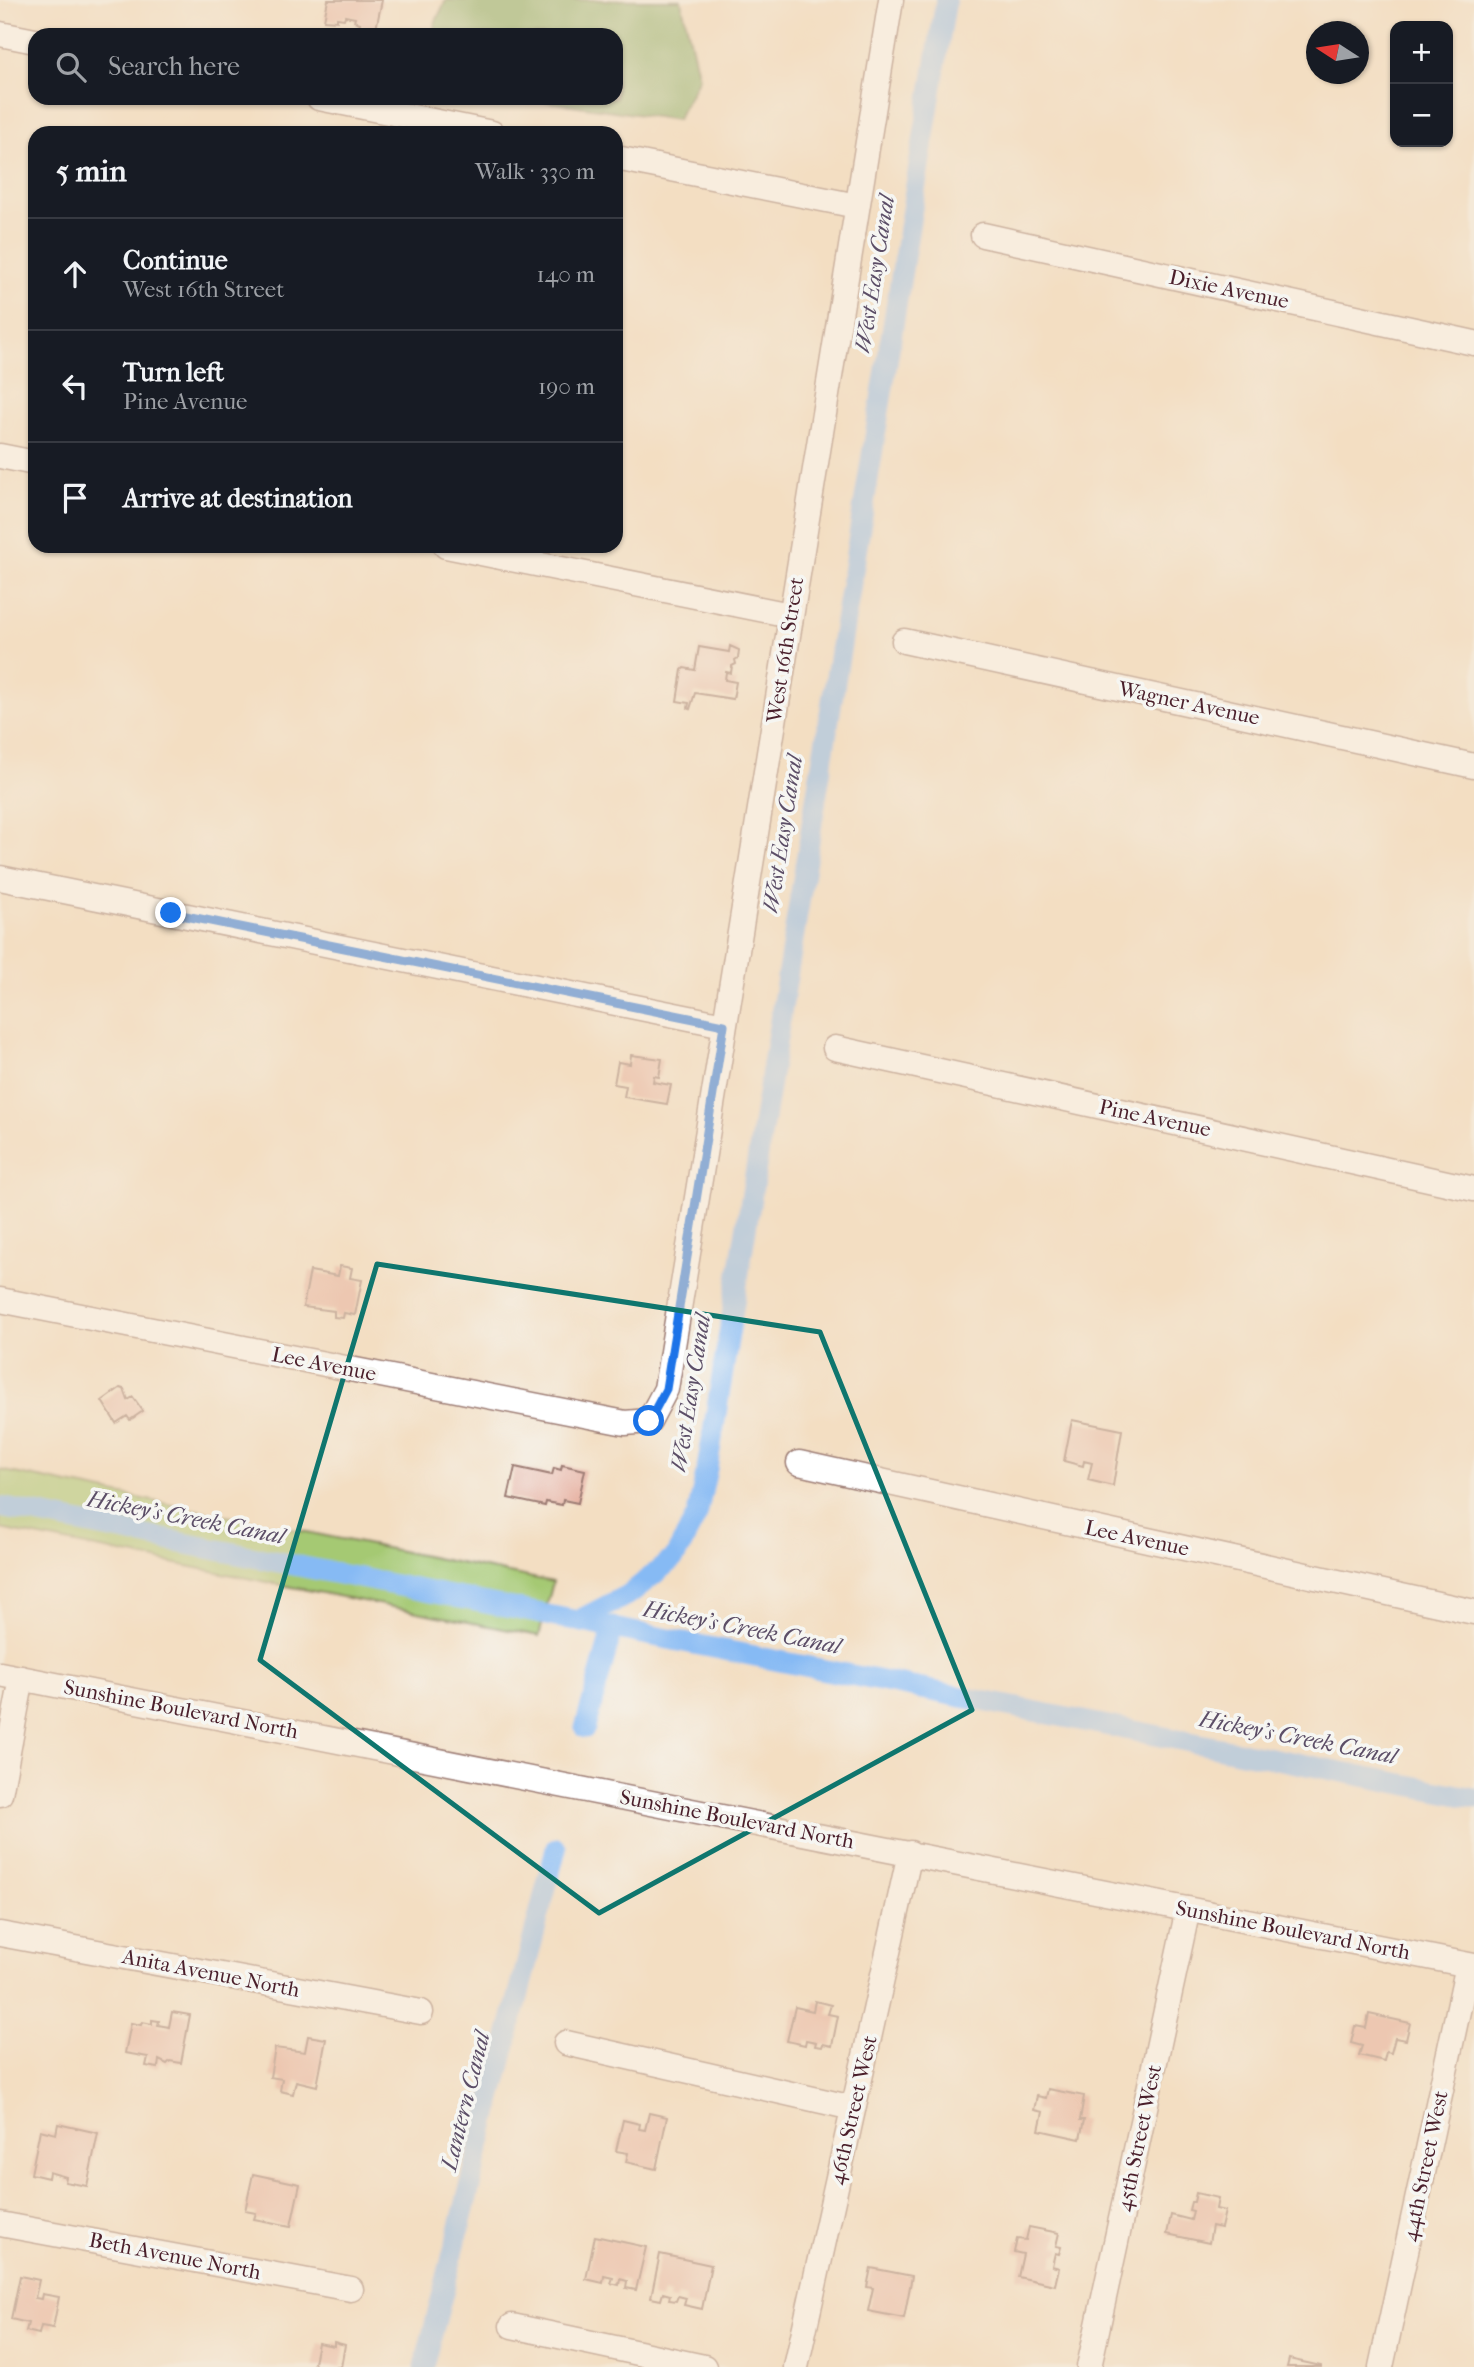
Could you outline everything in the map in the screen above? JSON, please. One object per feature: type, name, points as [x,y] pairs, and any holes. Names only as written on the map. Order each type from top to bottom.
[{"type":"street","name":"West 16th Street","points":[[649,1421],[666,1389],[891,0]]},
{"type":"street","points":[[0,34],[28,40]]},
{"type":"street","points":[[354,105],[457,126]]},
{"type":"street","points":[[623,159],[857,206]]},
{"type":"street","name":"Dixie Avenue","points":[[983,234],[1474,343]]},
{"type":"street","points":[[0,456],[28,462]]},
{"type":"street","points":[[481,553],[790,615]]},
{"type":"street","name":"Wagner Avenue","points":[[904,641],[1474,766]]},
{"type":"street","points":[[0,878],[724,1025]]},
{"type":"street","name":"Pine Avenue","points":[[835,1048],[1474,1189]]},
{"type":"street","name":"Lee Avenue","points":[[0,1300],[625,1423],[649,1421]]},
{"type":"street","name":"Lee Avenue","points":[[799,1464],[1474,1612]]},
{"type":"street","points":[[0,1794],[11,1676]]},
{"type":"street","name":"Sunshine Boulevard North","points":[[11,1676],[1471,1966]]},
{"type":"street","name":"46th Street West","points":[[796,2367],[910,1853]]},
{"type":"street","name":"45th Street West","points":[[1089,2367],[1188,1909]]},
{"type":"street","name":"Anita Avenue North","points":[[0,1934],[422,2012]]},
{"type":"street","name":"44th Street West","points":[[1381,2367],[1471,1966]]},
{"type":"street","points":[[566,2043],[853,2108]]},
{"type":"street","name":"Beth Avenue North","points":[[0,2224],[351,2289]]},
{"type":"street","points":[[512,2326],[704,2367]]},
{"type":"highlighted area","points":[[377,1264],[820,1332],[972,1710],[599,1913],[260,1660]]},
{"type":"green space","points":[[446,0],[681,0],[699,78],[677,120],[570,105],[623,105],[623,28],[434,28]]},
{"type":"green space","points":[[0,1470],[553,1582],[539,1636],[0,1529]]},
{"type":"building","points":[[328,0],[382,0],[376,28],[359,26],[360,23],[354,21],[355,18],[345,16],[344,19],[337,18],[337,21],[324,20]]},
{"type":"building","points":[[730,646],[739,650],[736,664],[732,666],[731,673],[726,672],[725,680],[736,682],[733,699],[695,693],[690,709],[689,703],[677,701],[682,670],[695,670],[699,647],[729,652]]},
{"type":"building","points":[[631,1055],[662,1059],[659,1077],[654,1076],[653,1082],[671,1085],[667,1104],[624,1097],[626,1086],[614,1084],[618,1062],[630,1064]]},
{"type":"building","points":[[340,1266],[352,1268],[350,1278],[362,1280],[355,1315],[344,1313],[343,1318],[334,1317],[334,1311],[303,1307],[310,1271],[338,1276]]},
{"type":"building","points":[[120,1388],[124,1389],[128,1400],[133,1397],[143,1411],[130,1420],[127,1416],[116,1423],[102,1401]]},
{"type":"building","points":[[1072,1420],[1122,1430],[1113,1486],[1088,1480],[1092,1463],[1084,1461],[1083,1466],[1064,1461]]},
{"type":"building","points":[[562,1465],[585,1470],[578,1503],[563,1500],[562,1505],[546,1502],[545,1506],[508,1498],[515,1467],[552,1475],[554,1468],[561,1470]]},
{"type":"building","points":[[815,2001],[831,2005],[828,2014],[838,2016],[832,2046],[815,2046],[816,2042],[806,2040],[805,2045],[787,2041],[795,2007],[813,2011]]},
{"type":"building","points":[[172,2012],[190,2015],[181,2063],[170,2061],[167,2064],[159,2060],[158,2068],[146,2066],[148,2057],[125,2053],[131,2023],[152,2024],[152,2020],[159,2021],[158,2025],[169,2027]]},
{"type":"building","points":[[1369,2014],[1410,2023],[1406,2040],[1395,2038],[1391,2053],[1386,2052],[1384,2061],[1359,2055],[1362,2046],[1351,2043],[1355,2026],[1366,2028]]},
{"type":"building","points":[[308,2036],[326,2039],[317,2086],[296,2081],[293,2094],[280,2091],[282,2079],[270,2077],[275,2048],[305,2052]]},
{"type":"building","points":[[1048,2089],[1084,2096],[1080,2120],[1084,2120],[1080,2139],[1039,2130],[1043,2112],[1034,2110],[1037,2096],[1046,2098]]},
{"type":"building","points":[[649,2113],[667,2117],[656,2169],[626,2162],[628,2153],[616,2151],[623,2120],[640,2124],[639,2129],[645,2130]]},
{"type":"building","points":[[58,2124],[98,2133],[87,2186],[65,2182],[66,2177],[49,2172],[48,2178],[31,2174],[40,2130],[56,2134]]},
{"type":"building","points":[[253,2174],[300,2184],[291,2226],[254,2219],[256,2213],[245,2211]]},
{"type":"building","points":[[1196,2193],[1218,2198],[1216,2209],[1225,2211],[1221,2228],[1212,2226],[1209,2243],[1167,2234],[1171,2215],[1191,2220],[1193,2211],[1189,2210]]},
{"type":"building","points":[[1029,2227],[1059,2233],[1056,2246],[1061,2247],[1059,2254],[1055,2253],[1052,2266],[1059,2268],[1055,2285],[1018,2277],[1023,2254],[1014,2252],[1017,2239],[1026,2240]]},
{"type":"building","points":[[595,2236],[646,2247],[636,2290],[626,2288],[627,2281],[620,2279],[619,2285],[611,2283],[613,2278],[604,2276],[603,2283],[586,2279]]},
{"type":"building","points":[[660,2254],[711,2265],[702,2309],[684,2305],[686,2298],[678,2296],[676,2301],[669,2300],[670,2295],[663,2293],[661,2300],[651,2298]]},
{"type":"building","points":[[871,2268],[912,2276],[904,2318],[868,2311],[873,2288],[867,2287]]},
{"type":"building","points":[[20,2276],[39,2280],[35,2298],[41,2299],[42,2294],[59,2297],[53,2328],[41,2326],[39,2334],[26,2331],[28,2323],[11,2319]]},
{"type":"building","points":[[334,2342],[345,2345],[341,2367],[313,2367],[318,2343],[334,2346]]},
{"type":"building","points":[[1289,2359],[1321,2366],[1321,2367],[1287,2367]]},
{"type":"waterway","name":"West Easy Canal","points":[[579,1620],[631,1593],[675,1557],[697,1515],[707,1469],[946,0]]},
{"type":"waterway","name":"Hickey's Creek Canal","points":[[0,1507],[1474,1798]]},
{"type":"waterway","name":"Lantern Canal","points":[[585,1728],[613,1627]]},
{"type":"waterway","name":"Lantern Canal","points":[[424,2367],[556,1848]]},
{"type":"route","points":[[171,913],[724,1025],[666,1389],[649,1421]]}]
